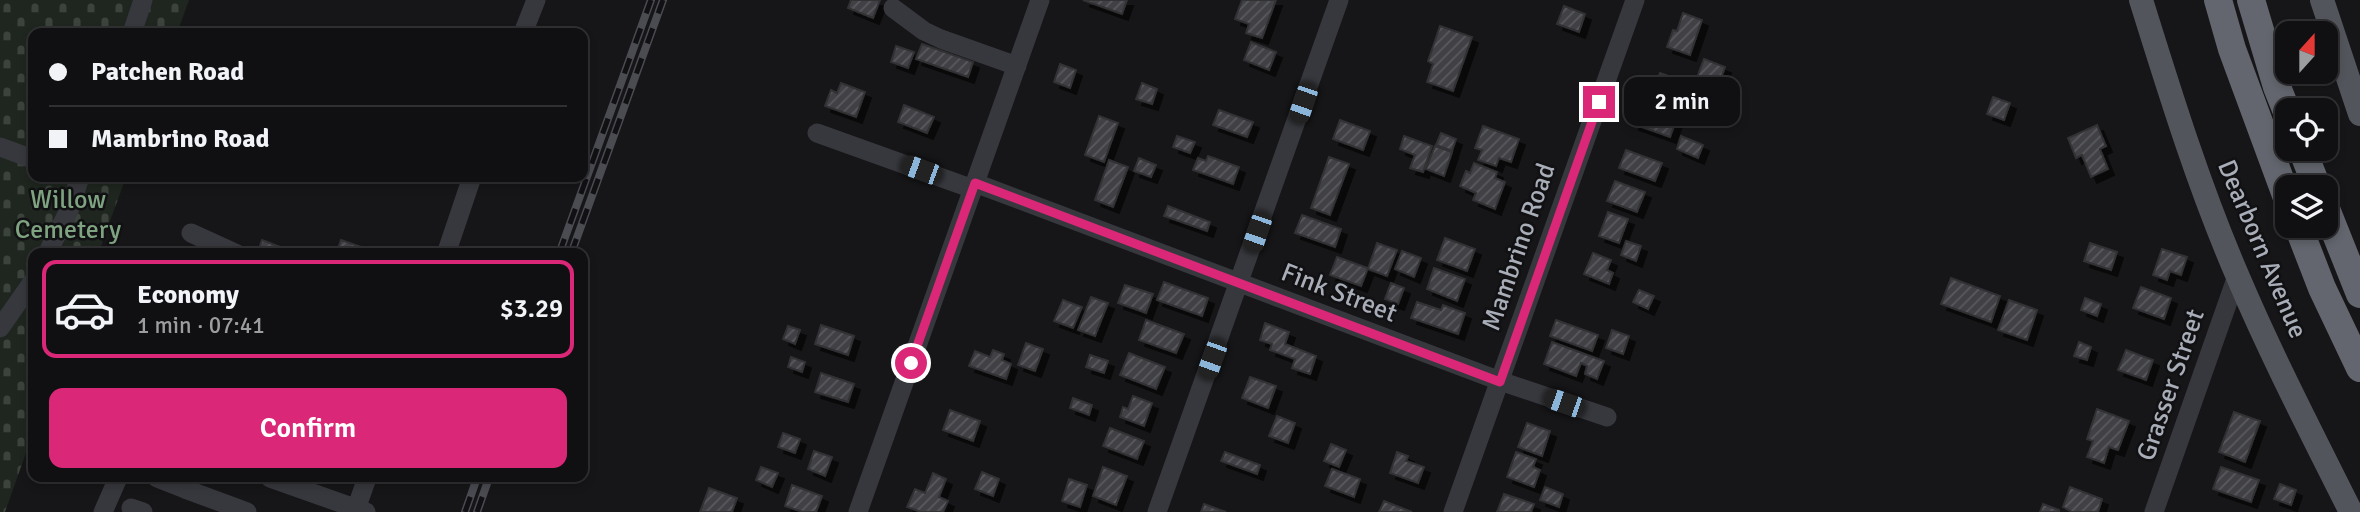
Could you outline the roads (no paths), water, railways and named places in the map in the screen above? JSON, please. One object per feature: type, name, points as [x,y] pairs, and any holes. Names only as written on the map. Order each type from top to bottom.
[{"type":"highway","points":[[2218,0],[2232,49],[2279,175]]},
{"type":"highway","points":[[2251,0],[2281,98]]},
{"type":"highway","points":[[2303,238],[2322,288],[2360,368]]},
{"type":"highway","points":[[2337,238],[2360,295]]},
{"type":"main road","name":"Dearborn Avenue","points":[[2141,0],[2180,128],[2237,276],[2280,370],[2351,512]]},
{"type":"main road","points":[[2328,7],[2360,114]]},
{"type":"street","points":[[134,28],[144,0]]},
{"type":"street","points":[[525,28],[536,0]]},
{"type":"street","points":[[858,512],[1040,0]]},
{"type":"street","points":[[1157,512],[1339,0]]},
{"type":"street","name":"Mambrino Road","points":[[1454,512],[1634,0]]},
{"type":"street","points":[[893,8],[933,35],[1017,66]]},
{"type":"street","name":"Fink Street","points":[[817,133],[974,186],[1500,382],[1607,417]]},
{"type":"street","points":[[0,147],[28,157]]},
{"type":"street","points":[[50,248],[70,208],[78,182]]},
{"type":"street","points":[[448,248],[470,182]]},
{"type":"street","points":[[191,233],[224,248]]},
{"type":"street","name":"Grasser Street","points":[[2154,512],[2237,276]]},
{"type":"street","points":[[0,328],[28,289]]},
{"type":"street","points":[[103,512],[116,482]]},
{"type":"street","points":[[281,482],[359,511],[366,482]]},
{"type":"street","points":[[187,483],[247,512]]},
{"type":"railway","points":[[588,174],[651,0]]},
{"type":"railway","points":[[573,248],[663,0]]},
{"type":"railway","points":[[561,248],[585,182]]},
{"type":"railway","points":[[465,512],[476,482]]},
{"type":"railway","points":[[477,512],[488,482]]},
{"type":"park label","name":"Willow Cemetery","points":[[68,215]]}]
